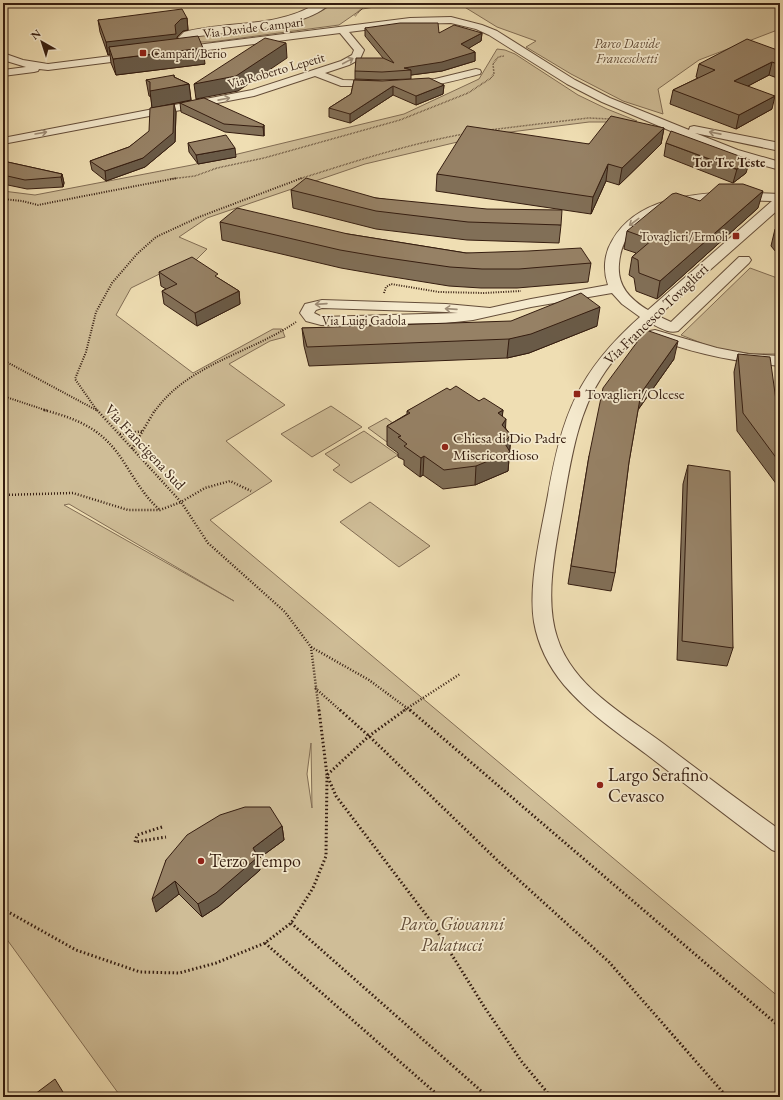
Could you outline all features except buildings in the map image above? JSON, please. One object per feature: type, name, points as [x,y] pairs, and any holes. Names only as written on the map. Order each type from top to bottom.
[{"type":"street","points":[[185,50],[183,38],[188,34],[282,22],[308,13],[325,3]]},
{"type":"street","name":"Via Davide Campari","points":[[171,52],[422,20],[451,20],[472,24],[493,33],[571,82],[606,100],[654,120]]},
{"type":"street","name":"Via Roberto Lepetit","points":[[3,140],[254,93],[316,73],[345,63],[356,57],[359,50],[342,30]]},
{"type":"street","points":[[3,73],[143,55]]},
{"type":"street","points":[[3,56],[16,61],[48,67]]},
{"type":"street","points":[[3,68],[16,61]]},
{"type":"street","points":[[404,84],[435,82],[476,72]]},
{"type":"street","points":[[316,73],[340,83],[389,84]]},
{"type":"street","points":[[654,120],[778,146]]},
{"type":"street","points":[[654,120],[734,153],[780,166]]},
{"type":"street","points":[[734,153],[729,146],[733,142],[754,140]]},
{"type":"street","points":[[765,162],[780,172]]},
{"type":"street","points":[[780,198],[724,195],[698,198],[667,205],[644,215],[627,228],[618,239],[614,249],[612,269],[616,288],[632,304],[643,322],[670,340],[705,351],[742,358],[780,361]]},
{"type":"street","name":"Via Francesco Tovaglieri","points":[[780,201],[643,322],[612,353],[598,370],[584,393],[573,422],[563,462],[542,585],[541,607],[548,639],[563,669],[594,701],[640,738],[780,843]]},
{"type":"street","points":[[643,322],[672,328],[744,260]]},
{"type":"street","name":"Via Luigi Gadola","points":[[490,312],[322,304],[310,307],[307,313],[308,315],[321,321],[446,320],[473,316],[566,296],[616,288]]},
{"type":"path","points":[[3,199],[22,201],[38,205],[99,194],[164,180],[195,176],[217,168],[264,158],[361,132],[400,120],[468,93],[492,78],[494,74],[493,64],[498,57],[510,56]]},
{"type":"path","points":[[483,131],[588,118],[614,118]]},
{"type":"path","points":[[96,409],[75,379],[86,352],[96,312],[112,283],[137,254],[156,237],[199,217],[270,190],[346,164],[435,139],[469,133]]},
{"type":"path","points":[[379,306],[386,287],[391,284],[439,292],[484,293],[527,290]]},
{"type":"path","points":[[132,449],[156,409],[164,400],[194,376],[256,343],[284,331],[308,315]]},
{"type":"path","name":"Via Francigena Sud","points":[[3,360],[96,409],[181,502],[204,488],[230,481],[252,491]]},
{"type":"path","points":[[4,397],[78,419],[93,428],[108,440],[120,456],[141,491],[153,505],[160,510]]},
{"type":"path","points":[[120,434],[144,431]]},
{"type":"path","points":[[3,496],[73,493],[128,510],[160,510],[181,502],[208,543],[285,612],[311,647],[369,680],[407,708],[780,1027]]},
{"type":"path","points":[[3,909],[76,950],[140,972],[179,974],[216,963],[265,943],[291,923],[313,888],[326,856],[327,775],[311,647]]},
{"type":"path","points":[[327,775],[369,736],[407,708],[460,674]]},
{"type":"path","points":[[315,687],[369,736],[499,862],[609,962],[679,1044],[727,1097]]},
{"type":"path","points":[[327,775],[336,796],[430,920],[485,1008],[522,1062],[551,1097]]},
{"type":"path","points":[[162,827],[137,835],[135,842],[166,837]]},
{"type":"path","points":[[291,923],[488,1097]]},
{"type":"path","points":[[265,943],[440,1097]]},
{"type":"green space","points":[[333,3],[401,3],[362,9],[339,25],[211,42],[195,42],[190,39],[199,35],[250,29],[289,22],[322,11]]},
{"type":"green space","name":"Parco Davide Franceschetti","points":[[458,3],[780,3],[780,29],[699,60],[658,89],[663,114],[623,101],[571,74],[526,47],[536,41],[497,27]]},
{"type":"green space","name":"Parco Giovanni Palatucci","points":[[497,49],[505,50],[515,54],[578,95],[637,121],[589,122],[487,135],[365,164],[207,218],[179,237],[207,249],[196,260],[188,260],[131,288],[116,315],[193,373],[273,329],[282,329],[285,337],[270,341],[229,364],[285,405],[226,441],[272,481],[210,520],[780,998],[780,1097],[121,1097],[3,934],[3,191],[35,195],[192,165],[404,114],[479,79]],"holes":[[[69,504],[234,601],[64,505]],[[311,743],[312,808],[307,774]]]},
{"type":"green space","points":[[750,268],[780,279],[780,354],[753,354],[714,348],[681,335]]},
{"type":"green space","points":[[331,406],[362,427],[312,457],[281,434]]},
{"type":"green space","points":[[386,418],[405,432],[387,442],[368,428]]},
{"type":"green space","points":[[364,431],[398,455],[351,483],[333,470],[340,465],[325,454]]},
{"type":"green space","points":[[370,502],[430,546],[399,567],[340,522]]},
{"type":"place","name":"Campari/Berio","points":[[143,53]]},
{"type":"place","name":"Tovaglieri/Ermoli","points":[[736,236]]},
{"type":"place","name":"Tovaglieri/Olcese","points":[[577,394]]},
{"type":"place","name":"Chiesa di Dio Padre Misericordioso","points":[[445,447]]},
{"type":"place","name":"Largo Serafino Cevasco","points":[[600,785]]},
{"type":"place","name":"Terzo Tempo","points":[[201,861]]},
{"type":"district","name":"Tor Tre Teste","points":[[729,162]]}]
